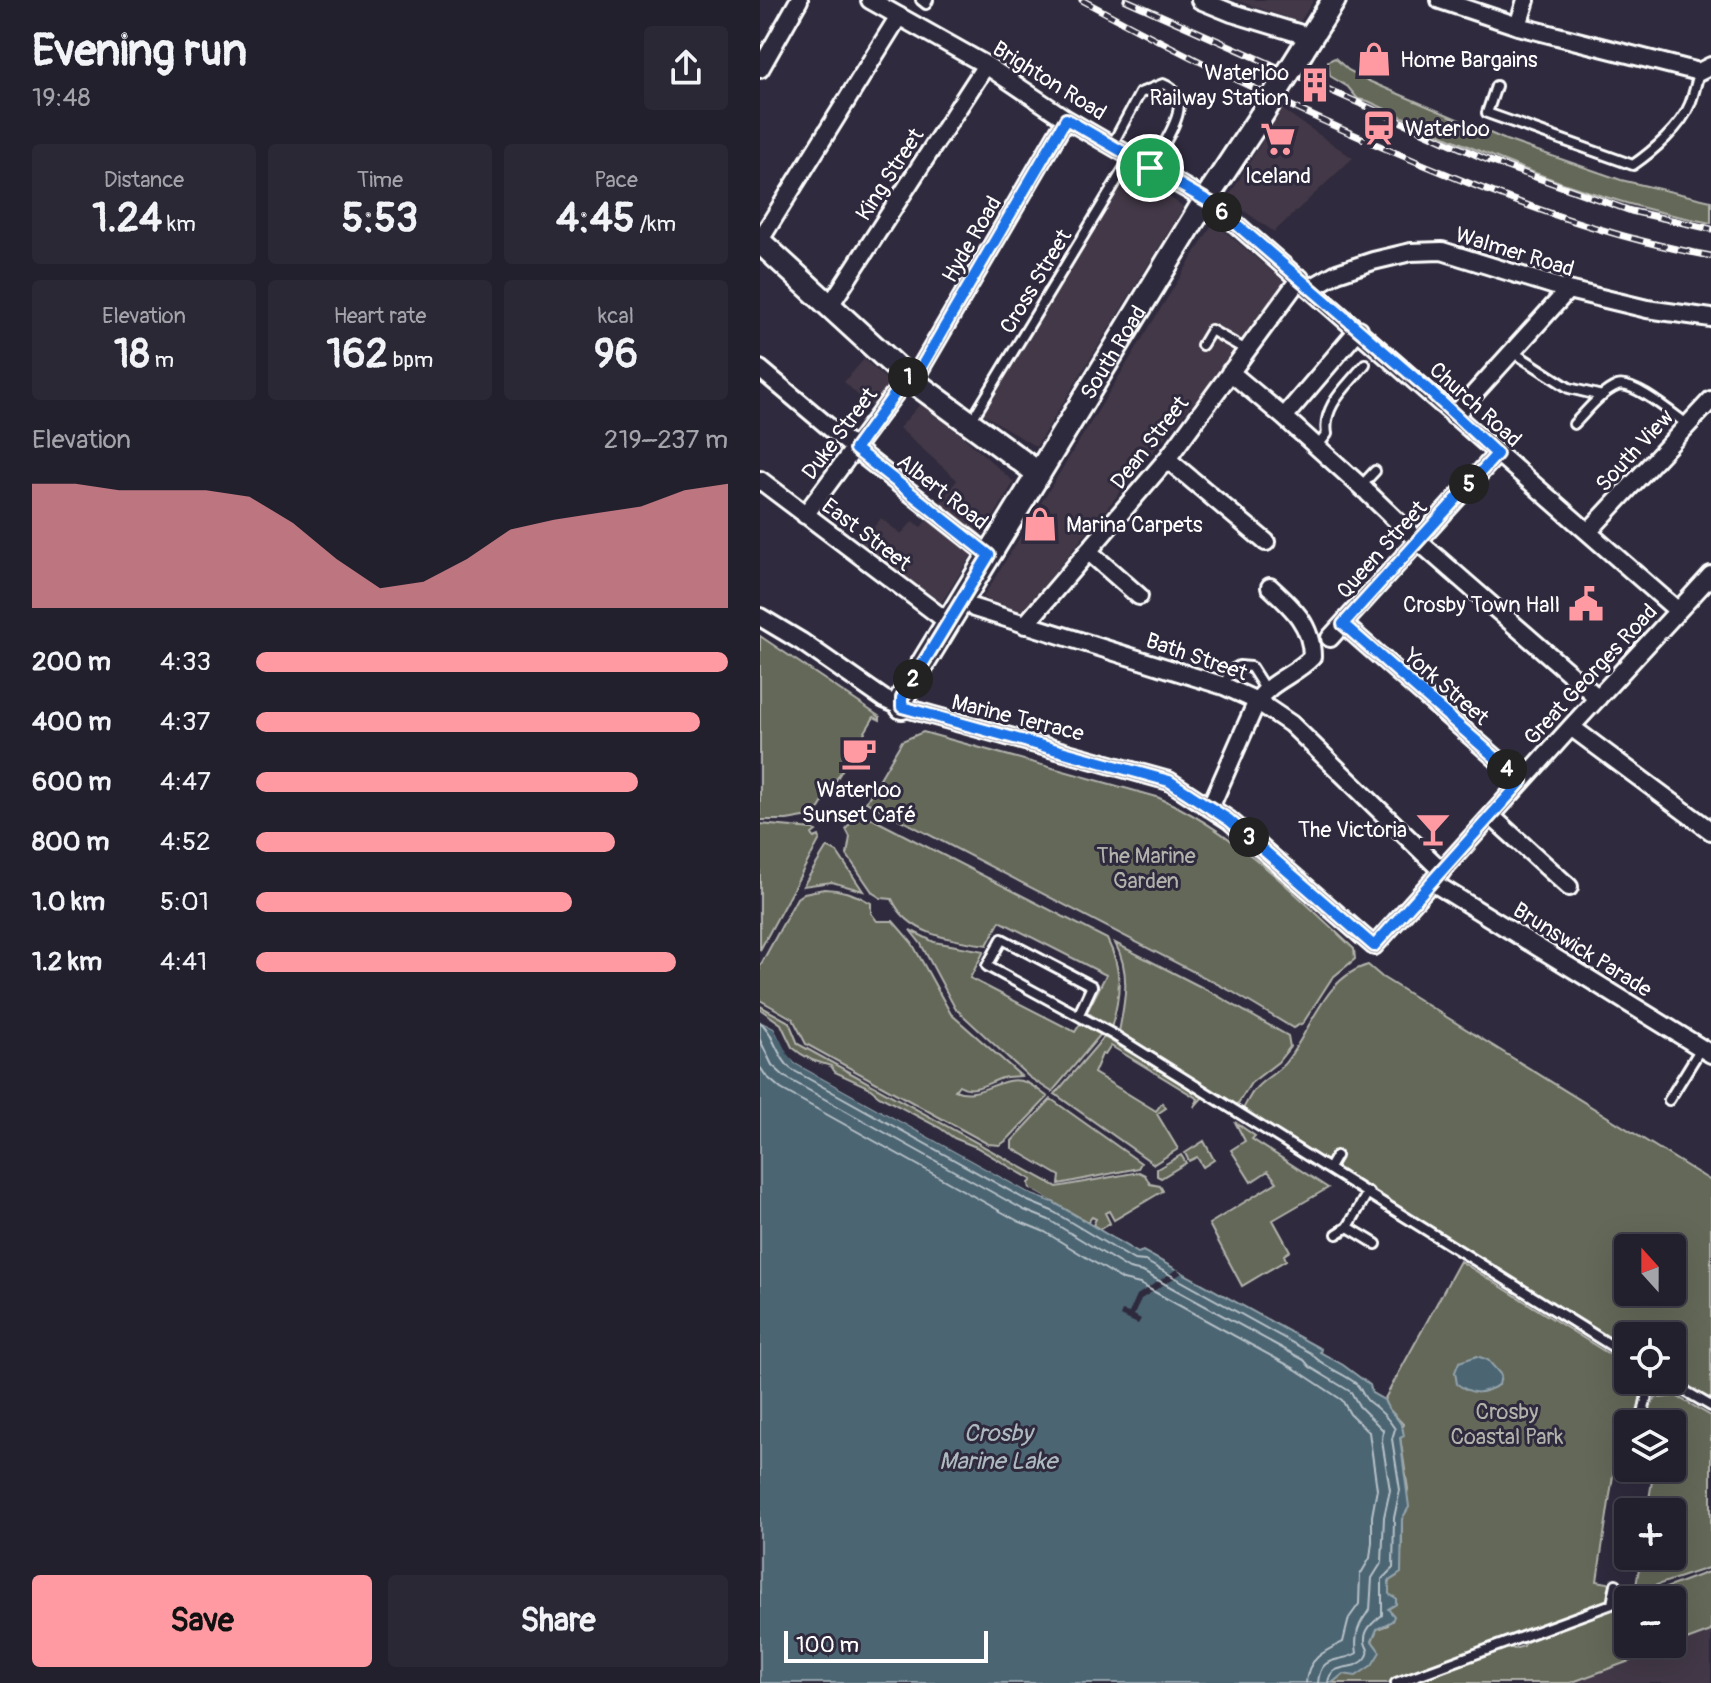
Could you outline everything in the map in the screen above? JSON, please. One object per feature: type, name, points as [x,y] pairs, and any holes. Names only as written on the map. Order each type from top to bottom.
[{"type":"street","points":[[760,69],[799,0]]},
{"type":"street","name":"Brighton Road","points":[[870,0],[986,65],[1066,119],[1206,199]]},
{"type":"street","points":[[1200,0],[1307,44]]},
{"type":"street","name":"South Road","points":[[902,707],[902,698],[1038,473],[1206,199],[1334,0]]},
{"type":"street","points":[[1440,0],[1518,26],[1705,69]]},
{"type":"street","points":[[1518,26],[1526,0]]},
{"type":"street","points":[[899,16],[760,241],[910,379],[1038,473]]},
{"type":"street","name":"King Street","points":[[829,307],[986,65]]},
{"type":"street","name":"Hyde Road","points":[[910,379],[1066,119]]},
{"type":"street","name":"Church Road","points":[[1206,199],[1359,329],[1678,611]]},
{"type":"street","name":"Walmer Road","points":[[1305,283],[1411,252],[1442,251],[1568,290],[1647,309],[1711,318]]},
{"type":"street","name":"Dean Street","points":[[1025,625],[1167,459],[1246,350],[1305,283]]},
{"type":"street","points":[[1454,416],[1568,290]]},
{"type":"street","points":[[1284,417],[1359,329]]},
{"type":"street","name":"Albert Road","points":[[760,369],[989,555]]},
{"type":"street","points":[[1230,372],[1598,698]]},
{"type":"street","name":"Duke Street","points":[[805,515],[910,379]]},
{"type":"street","name":"South View","points":[[1589,531],[1711,400]]},
{"type":"street","name":"Queen Street","points":[[1330,638],[1497,454]]},
{"type":"street","points":[[1167,459],[1260,537],[1242,548]]},
{"type":"street","name":"East Street","points":[[760,480],[948,622]]},
{"type":"street","points":[[1088,551],[1138,598]]},
{"type":"street","name":"Great Georges Road","points":[[1374,946],[1711,575]]},
{"type":"street","points":[[1210,808],[1261,695],[1312,657],[1307,629],[1295,610],[1270,587]]},
{"type":"street","name":"Bath Street","points":[[974,608],[1261,695],[1437,876]]},
{"type":"street","name":"Marine Terrace","points":[[760,617],[884,699],[902,707],[1169,781],[1273,857],[1374,946]]},
{"type":"street","name":"York Street","points":[[1343,624],[1522,781]]},
{"type":"street","points":[[1571,727],[1711,831]]},
{"type":"street","points":[[1491,816],[1569,887]]},
{"type":"street","name":"Brunswick Parade","points":[[1437,876],[1706,1051]]},
{"type":"lane","points":[[921,0],[926,4],[928,0]]},
{"type":"lane","points":[[1496,86],[1487,113],[1633,165],[1651,153],[1677,125],[1690,105],[1705,69]]},
{"type":"lane","points":[[1112,145],[1140,93],[1163,84],[1172,88],[1181,110],[1150,168]]},
{"type":"lane","name":"Cross Street","points":[[969,424],[1131,157]]},
{"type":"lane","points":[[1202,345],[1211,330],[1246,350]]},
{"type":"lane","points":[[1512,352],[1569,388],[1602,396]]},
{"type":"lane","points":[[1317,447],[1327,434],[1325,426],[1330,405],[1365,364]]},
{"type":"lane","points":[[1574,424],[1618,385],[1631,385],[1688,425]]},
{"type":"lane","points":[[1365,490],[1375,471]]},
{"type":"lane","points":[[1224,686],[1230,671],[1239,666],[1251,667],[1261,695]]},
{"type":"lane","points":[[1079,1014],[1092,986],[1002,939],[987,966],[1079,1014],[1614,1347]]},
{"type":"lane","points":[[1669,1100],[1706,1051]]},
{"type":"lane","points":[[1329,1168],[1336,1156]]},
{"type":"lane","points":[[1337,1234],[1348,1227],[1368,1192]]},
{"type":"lane","points":[[1348,1227],[1376,1244]]},
{"type":"lane","points":[[1686,1392],[1711,1406]]},
{"type":"lane","points":[[1396,1683],[1612,1604],[1616,1584]]},
{"type":"shaded area","points":[[1235,0],[1314,0],[1300,22]]},
{"type":"shaded area","points":[[1282,109],[1353,158],[1274,232],[1227,199]]},
{"type":"shaded area","points":[[1128,170],[1184,207],[1036,447],[983,414],[995,395],[992,393]]},
{"type":"shaded area","points":[[1214,222],[1289,286],[1018,617],[983,597]]},
{"type":"shaded area","points":[[864,359],[890,386],[874,410],[844,382]]},
{"type":"shaded area","points":[[921,403],[1014,482],[984,534],[977,535],[939,504],[957,480],[899,428]]},
{"type":"shaded area","points":[[881,518],[901,534],[913,521],[921,527],[927,519],[972,554],[940,605],[860,545]]},
{"type":"shaded area","points":[[1711,1631],[1711,1683],[1570,1683],[1637,1658],[1686,1658],[1686,1640]]},
{"type":"green space","points":[[1335,58],[1348,70],[1371,82],[1506,140],[1621,180],[1711,201],[1711,223],[1622,202],[1536,173],[1358,99],[1348,87],[1330,76],[1328,61]]},
{"type":"green space","points":[[760,636],[880,717],[880,720],[874,717],[815,815],[787,820],[760,820]]},
{"type":"green space","name":"The Marine Garden","points":[[923,732],[1157,797],[1185,811],[1262,864],[1354,949],[1355,959],[1332,978],[1303,1023],[1293,1028],[1231,991],[866,802],[902,741]]},
{"type":"green space","points":[[859,812],[1107,939],[1116,961],[1119,983],[1111,1028],[1087,1012],[1106,975],[1000,921],[987,945],[932,934],[909,921],[892,899],[873,893],[847,855],[850,837],[846,829]]},
{"type":"green space","points":[[760,824],[813,829],[816,831],[812,834],[814,838],[819,836],[820,839],[760,950]]},
{"type":"green space","points":[[827,847],[837,852],[863,891],[832,882],[803,886]]},
{"type":"green space","points":[[824,889],[860,897],[871,903],[871,913],[877,921],[893,921],[912,943],[951,1014],[1021,1076],[1004,1077],[975,1088],[959,1085],[955,1090],[973,1092],[1016,1080],[1028,1083],[1048,1097],[1000,1145],[988,1144],[806,1044],[793,1019],[760,1000],[760,966],[797,898],[804,893]]},
{"type":"green space","points":[[910,930],[934,942],[984,951],[970,978],[1075,1032],[1082,1021],[1101,1034],[1052,1092],[1029,1077],[955,1008],[921,944]]},
{"type":"green space","points":[[1115,943],[1288,1036],[1290,1047],[1278,1062],[1251,1083],[1237,1105],[1119,1032],[1125,976]]},
{"type":"green space","points":[[1368,965],[1382,977],[1711,1181],[1711,1400],[1686,1385],[1686,1322],[1614,1322],[1614,1340],[1338,1169],[1337,1163],[1331,1159],[1326,1161],[1243,1109],[1256,1088],[1285,1063],[1320,1006],[1340,981]]},
{"type":"green space","points":[[760,1006],[789,1022],[798,1044],[1057,1187],[1139,1172],[1150,1184],[1160,1186],[1163,1191],[1114,1220],[1109,1211],[1105,1213],[1110,1223],[1100,1229],[1093,1225],[1096,1219],[1092,1217],[1088,1222],[1030,1189],[1032,1180],[976,1147],[835,1072],[831,1066],[801,1054],[792,1047],[781,1024]]},
{"type":"green space","points":[[1104,1037],[1203,1097],[1194,1107],[1198,1099],[1111,1046],[1105,1055],[1102,1054],[1094,1073],[1156,1111],[1162,1103],[1166,1108],[1157,1114],[1178,1149],[1154,1164],[1055,1094]]},
{"type":"green space","points":[[1051,1099],[1141,1163],[1138,1168],[1059,1184],[1060,1176],[1012,1148],[1012,1141]]},
{"type":"green space","points":[[1235,1122],[1255,1136],[1252,1139],[1328,1188],[1273,1220],[1290,1251],[1284,1255],[1286,1260],[1242,1286],[1209,1224],[1277,1182],[1268,1171],[1251,1182],[1231,1150],[1245,1141]]},
{"type":"green space","points":[[1204,1141],[1214,1160],[1203,1167],[1197,1157],[1189,1161],[1185,1153]]},
{"type":"green space","points":[[1181,1155],[1186,1163],[1161,1178],[1157,1176],[1157,1169]]},
{"type":"green space","name":"Crosby Coastal Park","points":[[1460,1261],[1614,1357],[1614,1394],[1641,1394],[1638,1410],[1614,1410],[1614,1469],[1597,1581],[1613,1584],[1603,1604],[1388,1683],[1332,1683],[1343,1674],[1372,1665],[1377,1648],[1372,1641],[1377,1629],[1388,1625],[1388,1609],[1396,1604],[1396,1599],[1389,1595],[1389,1581],[1397,1576],[1408,1489],[1400,1437],[1403,1424],[1384,1400]]},
{"type":"green space","points":[[1658,1395],[1660,1398],[1676,1396],[1711,1416],[1711,1567],[1654,1586],[1636,1586],[1639,1570],[1686,1570],[1686,1498],[1649,1498],[1652,1482],[1686,1482],[1686,1410],[1648,1410]]},
{"type":"green space","points":[[1711,1571],[1711,1631],[1686,1640],[1686,1586],[1671,1586]]},
{"type":"green space","points":[[1614,1607],[1614,1658],[1638,1658],[1570,1683],[1405,1683],[1508,1646],[1514,1649],[1524,1646],[1525,1640]]},
{"type":"water","name":"Crosby Marine Lake","points":[[760,1021],[774,1028],[795,1063],[1032,1194],[1053,1202],[1138,1253],[1143,1251],[1321,1349],[1320,1352],[1370,1385],[1372,1393],[1384,1400],[1403,1429],[1404,1436],[1400,1438],[1409,1507],[1402,1519],[1401,1573],[1389,1581],[1389,1594],[1396,1598],[1396,1604],[1388,1609],[1394,1616],[1392,1621],[1377,1629],[1372,1641],[1380,1652],[1372,1665],[1356,1676],[1343,1674],[1332,1683],[760,1683]]},
{"type":"water","points":[[1477,1356],[1488,1360],[1501,1375],[1499,1385],[1478,1392],[1457,1384],[1455,1372],[1459,1362]]},
{"type":"pier","points":[[760,1018],[779,1028],[797,1059],[1052,1201],[1032,1194],[795,1063],[774,1028],[760,1021]]},
{"type":"pier","points":[[1177,1269],[1182,1273],[1141,1299],[1134,1315],[1141,1319],[1138,1324],[1120,1316],[1122,1311],[1129,1313],[1137,1295]]},
{"type":"railway","points":[[1082,0],[1293,107],[1457,178],[1528,206],[1600,229],[1711,256]]},
{"type":"railway","points":[[1126,0],[1490,161],[1631,211],[1711,229]]},
{"type":"place","name":"Home Bargains","points":[[1374,59]]},
{"type":"place","name":"Waterloo Railway Station","points":[[1315,85]]},
{"type":"place","name":"Waterloo","points":[[1379,128]]},
{"type":"place","name":"Iceland","points":[[1278,139]]},
{"type":"place","name":"Marina Carpets","points":[[1040,524]]},
{"type":"place","name":"Crosby Town Hall","points":[[1586,604]]},
{"type":"place","name":"Waterloo Sunset Café","points":[[859,753]]},
{"type":"place","name":"The Victoria","points":[[1433,829]]},
{"type":"route","points":[[1066,119],[1150,168],[1213,204],[1247,232],[1497,454],[1343,624],[1522,781],[1374,946],[1229,820],[1169,781],[902,707],[902,698],[989,555],[855,449],[907,377],[913,381],[1066,119]]}]
